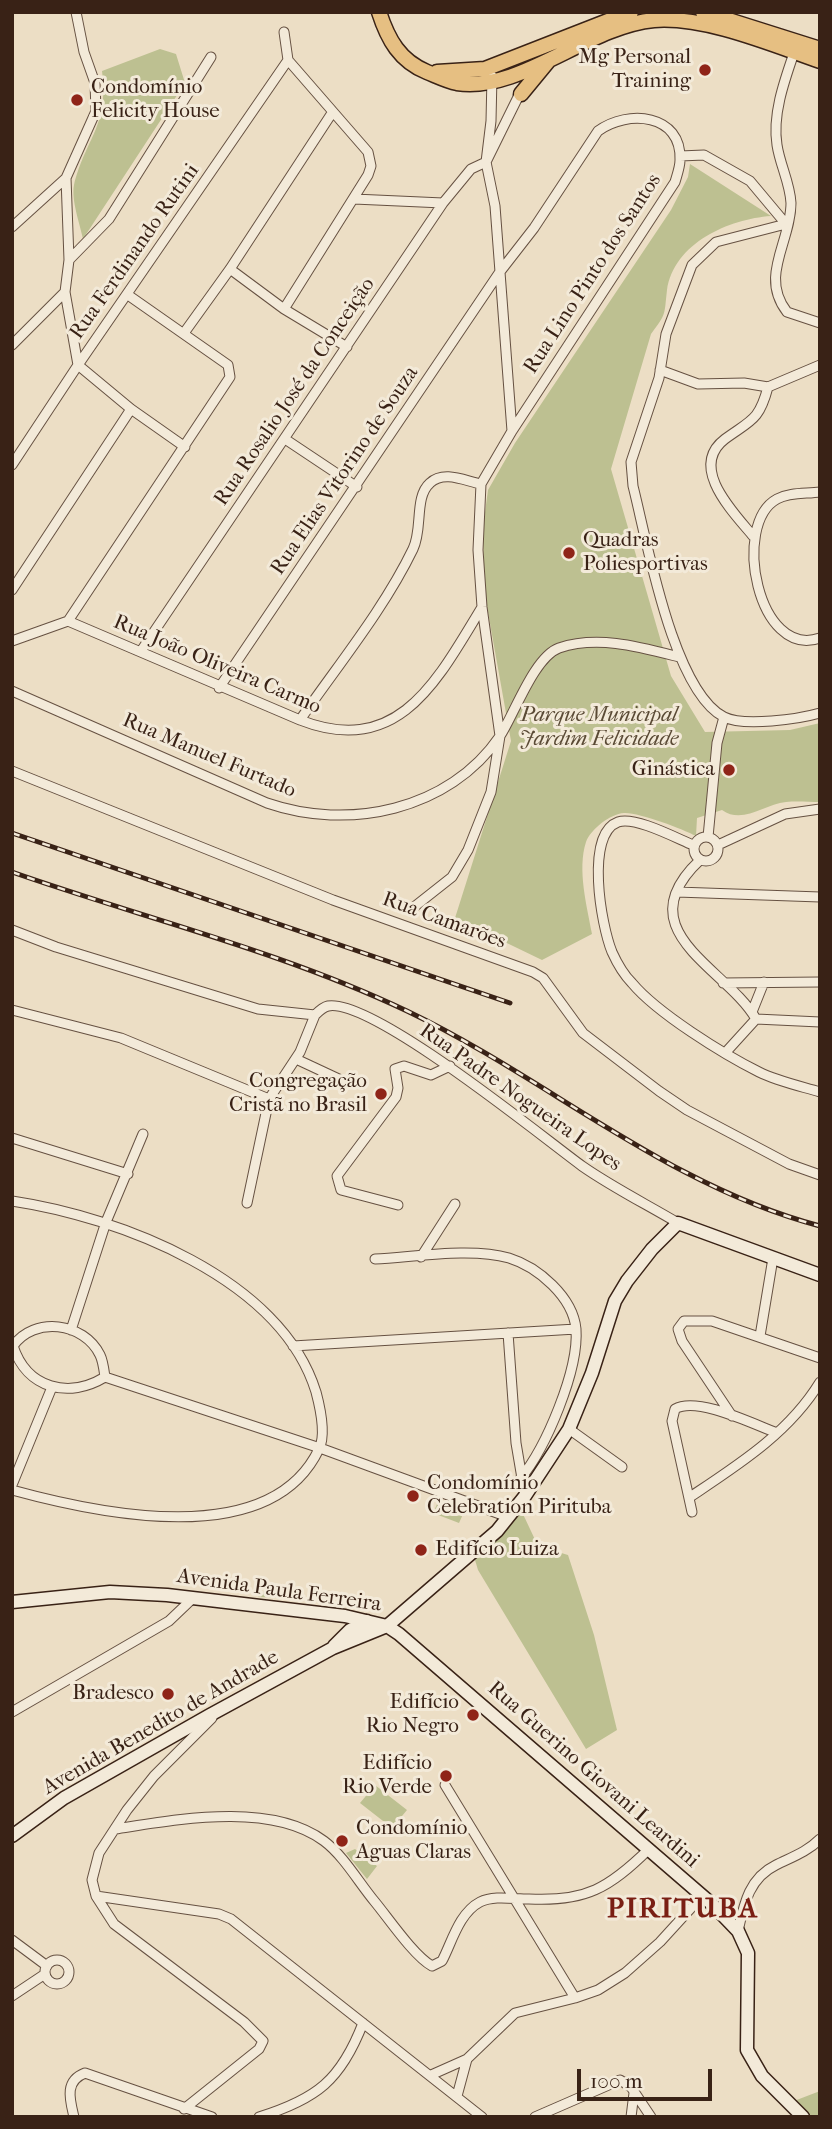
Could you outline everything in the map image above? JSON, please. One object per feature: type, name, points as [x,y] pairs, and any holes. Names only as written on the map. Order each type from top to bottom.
[{"type":"main road","points":[[379,12],[404,60],[427,72],[460,83],[491,82],[520,72],[607,32],[653,20],[684,20],[796,48],[820,49]]},
{"type":"main road","points":[[427,72],[474,72],[631,12]]},
{"type":"main road","points":[[703,12],[796,48],[820,61]]},
{"type":"main road","points":[[521,94],[551,57]]},
{"type":"main road","points":[[678,1223],[820,1275]]},
{"type":"main road","name":"Avenida Paula Ferreira","points":[[12,1602],[110,1592],[328,1614],[387,1626],[497,1531],[526,1496],[569,1429],[588,1383],[615,1301],[652,1249],[678,1223]]},
{"type":"main road","points":[[328,1614],[335,1631],[332,1648]]},
{"type":"main road","name":"Avenida Benedito de Andrade","points":[[332,1648],[350,1630],[367,1622]]},
{"type":"main road","name":"Avenida Benedito de Andrade","points":[[12,1836],[64,1798],[223,1708],[332,1648],[387,1626]]},
{"type":"main road","name":"Rua Guerino Giovani Leardini","points":[[387,1626],[477,1699],[702,1896],[738,1931],[748,1953],[747,2050],[762,2076],[803,2117]]},
{"type":"street","points":[[12,227],[66,178],[96,111],[97,95],[76,12]]},
{"type":"street","points":[[284,32],[288,60],[371,158],[368,175],[284,309]]},
{"type":"street","points":[[796,48],[785,80],[776,143],[789,188],[791,206],[775,275],[775,289],[787,312],[820,323]]},
{"type":"street","points":[[515,56],[520,72],[521,94]]},
{"type":"street","points":[[69,260],[109,219],[211,57]]},
{"type":"street","name":"Rua Ferdinando Rutini","points":[[12,465],[288,60]]},
{"type":"street","points":[[495,65],[491,82],[491,121],[486,162],[495,206],[512,431]]},
{"type":"street","name":"Rua Rosalio José da Conceição","points":[[141,651],[443,203],[471,169],[486,162],[521,94]]},
{"type":"street","points":[[184,333],[230,270],[332,113]]},
{"type":"street","name":"Rua Lino Pinto dos Santos","points":[[481,484],[512,431],[675,182],[680,156],[668,130],[649,118],[626,117],[612,121],[598,131],[534,228],[499,273]]},
{"type":"street","points":[[680,156],[704,155],[750,181],[786,224]]},
{"type":"street","points":[[66,178],[69,260],[65,292],[78,365],[131,410],[185,447]]},
{"type":"street","points":[[354,199],[443,203]]},
{"type":"street","points":[[786,224],[734,234],[701,253],[692,265],[666,334],[660,370],[631,462],[633,486],[679,657],[697,691],[724,717],[773,720],[820,713]]},
{"type":"street","points":[[230,270],[284,309],[346,347]]},
{"type":"street","name":"Rua Elias Vitorino de Souza","points":[[219,688],[499,273]]},
{"type":"street","points":[[12,345],[65,292]]},
{"type":"street","points":[[12,641],[68,621],[229,382],[228,365],[128,295]]},
{"type":"street","points":[[660,370],[698,384],[744,383],[768,387],[820,365]]},
{"type":"street","points":[[753,536],[720,496],[712,472],[712,456],[719,445],[762,412],[768,387]]},
{"type":"street","points":[[12,590],[131,410]]},
{"type":"street","points":[[285,439],[357,487]]},
{"type":"street","points":[[300,720],[414,548],[420,528],[422,494],[427,485],[446,476],[481,484],[478,550],[482,607],[500,736],[491,792],[468,850],[452,877],[414,907]]},
{"type":"street","points":[[820,492],[779,498],[760,518],[753,536],[758,577],[769,615],[779,630],[790,638],[801,642],[820,638]]},
{"type":"street","name":"Rua João Oliveira Carmo","points":[[68,621],[141,651],[219,688],[324,730],[351,732],[398,717],[417,702],[437,680],[482,607]]},
{"type":"street","points":[[500,736],[543,661],[556,649],[620,642],[679,657]]},
{"type":"street","name":"Rua Manuel Furtado","points":[[12,691],[295,813],[348,817],[392,810],[430,795],[459,777],[477,763],[500,736]]},
{"type":"street","points":[[708,837],[717,744],[724,717]]},
{"type":"street","name":"Rua Camarões","points":[[12,771],[333,901],[533,972],[543,978],[583,1033],[659,1091],[687,1110],[766,1152],[820,1175]]},
{"type":"street","points":[[718,845],[785,814],[820,809]]},
{"type":"street","points":[[693,845],[634,821],[620,821],[607,828],[601,837],[598,853],[606,930],[620,967],[632,984],[649,1000],[726,1052],[760,1073],[820,1092]]},
{"type":"street","points":[[701,860],[693,852],[693,845],[698,839],[708,837],[718,845]]},
{"type":"street","points":[[718,845],[717,853],[712,859],[701,860],[688,872],[677,892],[674,914],[685,946],[754,1015],[820,1022]]},
{"type":"street","points":[[677,892],[820,897]]},
{"type":"street","name":"Rua Padre Nogueira Lopes","points":[[12,930],[57,947],[258,1009],[315,1014],[327,1006],[363,1016],[450,1066],[585,1167],[678,1223]]},
{"type":"street","points":[[726,1052],[754,1015],[764,982]]},
{"type":"street","points":[[723,983],[820,982]]},
{"type":"street","points":[[12,1010],[121,1038],[269,1099]]},
{"type":"street","points":[[247,1203],[269,1099],[296,1059],[315,1014]]},
{"type":"street","points":[[296,1059],[341,1080]]},
{"type":"street","points":[[398,1205],[341,1190],[337,1176],[396,1097],[398,1088],[395,1069],[404,1066],[431,1075],[450,1066]]},
{"type":"street","points":[[71,1331],[106,1222],[143,1134]]},
{"type":"street","points":[[12,1138],[128,1174]]},
{"type":"street","points":[[12,1200],[106,1222],[169,1249],[254,1302],[293,1346],[311,1377],[319,1403],[320,1448],[296,1479],[272,1497],[237,1511],[198,1516],[101,1511],[12,1488],[51,1387]]},
{"type":"street","points":[[421,1257],[455,1204]]},
{"type":"street","points":[[375,1259],[481,1254],[513,1259],[534,1271],[559,1291],[569,1308],[576,1329],[571,1370],[546,1437],[520,1479]]},
{"type":"street","points":[[760,1336],[773,1258]]},
{"type":"street","points":[[732,1416],[682,1340],[679,1325],[689,1319],[712,1321],[820,1358]]},
{"type":"street","points":[[48,1326],[71,1331],[93,1344],[102,1357],[105,1377],[89,1387],[74,1390],[51,1387],[29,1373],[18,1362],[13,1346],[20,1336],[32,1329],[48,1326]]},
{"type":"street","points":[[293,1346],[576,1329]]},
{"type":"street","points":[[508,1333],[520,1479],[526,1496]]},
{"type":"street","points":[[105,1377],[320,1448],[508,1517]]},
{"type":"street","points":[[690,1497],[777,1433],[807,1402],[820,1382]]},
{"type":"street","points":[[692,1512],[671,1414],[688,1404],[732,1416],[777,1433]]},
{"type":"street","points":[[569,1429],[622,1467]]},
{"type":"street","points":[[12,1712],[169,1621],[191,1600]]},
{"type":"street","points":[[184,2109],[259,2049],[263,2041],[261,2036],[129,1937],[106,1915],[96,1896],[93,1868],[115,1829],[154,1776],[223,1708]]},
{"type":"street","points":[[445,1785],[575,1998]]},
{"type":"street","points":[[115,1829],[200,1818],[242,1817],[284,1824],[307,1832],[331,1847],[432,1966],[442,1961],[469,1911],[493,1898],[558,1900],[585,1895],[622,1876],[649,1849]]},
{"type":"street","points":[[738,1931],[750,1889],[758,1877],[809,1849],[820,1839]]},
{"type":"street","points":[[96,1896],[219,1914],[231,1919],[482,2117]]},
{"type":"street","points":[[430,2075],[467,2059],[515,2014],[598,1990],[625,1973],[660,1942],[702,1896]]},
{"type":"street","points":[[12,1940],[46,1970],[12,1996]]},
{"type":"street","points":[[259,2117],[294,2105],[332,2081],[345,2064],[363,2023]]},
{"type":"street","points":[[457,2096],[467,2059]]},
{"type":"street","points":[[74,2117],[69,2092],[75,2079],[85,2073],[212,2117]]},
{"type":"street","points":[[535,2117],[620,2080],[626,2082],[651,2117]]},
{"type":"street","points":[[631,2117],[634,2093]]},
{"type":"street","points":[[170,2104],[173,2117]]},
{"type":"street","points":[[291,2117],[294,2105]]},
{"type":"green space","points":[[160,49],[176,54],[185,83],[83,239],[73,191],[99,119],[103,90],[102,71]]},
{"type":"green space","name":"Parque Municipal Jardim Felicidade","points":[[690,164],[771,216],[721,228],[706,236],[680,259],[667,290],[664,314],[651,334],[611,469],[671,676],[705,732],[790,730],[820,723],[820,802],[786,802],[746,815],[730,814],[722,810],[697,818],[696,836],[631,813],[607,819],[588,837],[583,853],[584,888],[592,934],[542,960],[455,918],[511,741],[484,590],[483,527],[488,490],[515,443],[671,210],[688,177]]},
{"type":"green space","points":[[438,1502],[464,1512],[459,1523],[433,1513]]},
{"type":"green space","points":[[522,1512],[538,1546],[568,1555],[594,1635],[617,1730],[586,1749],[478,1570],[475,1560]]},
{"type":"green space","points":[[266,1589],[294,1591],[287,1598],[258,1597]]},
{"type":"green space","points":[[375,1785],[407,1810],[392,1828],[360,1803]]},
{"type":"green space","points":[[355,1849],[377,1866],[367,1879],[346,1853]]},
{"type":"green space","points":[[820,2091],[820,2117],[806,2117],[794,2101]]},
{"type":"railway","points":[[12,833],[510,1003]]},
{"type":"railway","points":[[12,872],[311,970],[407,1011],[509,1067],[659,1158],[764,1208],[820,1226]]},
{"type":"place","name":"Mg Personal Training","points":[[705,70]]},
{"type":"place","name":"Condomínio Felicity House","points":[[77,100]]},
{"type":"place","name":"Quadras Poliesportivas","points":[[569,553]]},
{"type":"place","name":"Ginástica","points":[[729,770]]},
{"type":"place","name":"Congregação Cristã no Brasil","points":[[381,1094]]},
{"type":"place","name":"Condomínio Celebration Pirituba","points":[[413,1496]]},
{"type":"place","name":"Edifício Luiza","points":[[421,1550]]},
{"type":"place","name":"Bradesco","points":[[168,1694]]},
{"type":"place","name":"Edifício Rio Negro","points":[[473,1715]]},
{"type":"place","name":"Edifício Rio Verde","points":[[446,1776]]},
{"type":"place","name":"Condomínio Aguas Claras","points":[[342,1841]]},
{"type":"district","name":"PIRITUBA","points":[[683,1910]]}]
